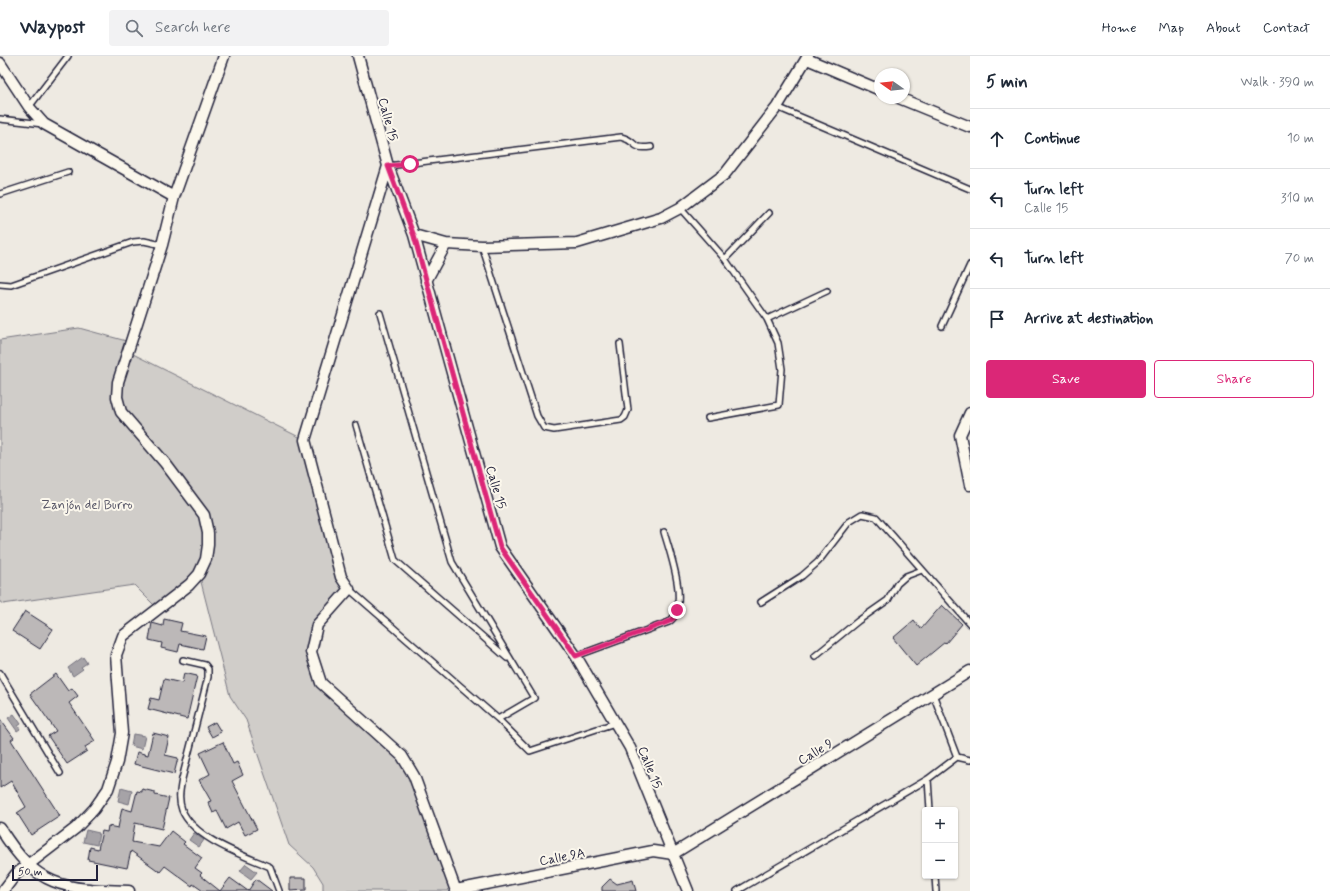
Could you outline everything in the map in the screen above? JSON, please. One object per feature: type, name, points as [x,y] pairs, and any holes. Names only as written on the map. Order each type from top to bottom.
[{"type":"street","points":[[4,891],[16,874],[26,865],[76,828],[94,809],[108,789],[117,762],[122,733],[116,672],[116,655],[123,636],[189,585],[199,574],[206,559],[208,533],[204,515],[165,463],[122,412],[117,397],[118,382],[162,245],[174,197],[224,56]]},
{"type":"street","name":"Calle 15","points":[[358,56],[388,166],[414,236],[500,547],[576,656],[630,748],[688,891]]},
{"type":"street","points":[[414,236],[446,244],[482,246],[577,242],[661,218],[680,208],[725,174],[777,107],[807,58],[874,87]]},
{"type":"street","points":[[0,63],[29,107],[44,124],[174,197]]},
{"type":"street","points":[[910,102],[970,127]]},
{"type":"street","points":[[388,166],[305,440],[341,577],[348,589],[317,624],[311,652],[322,683],[402,756],[414,776],[456,890]]},
{"type":"street","points":[[426,281],[446,244]]},
{"type":"street","points":[[970,413],[960,435],[970,485]]},
{"type":"street","name":"Calle 9","points":[[673,854],[970,671]]},
{"type":"street","points":[[0,828],[14,851],[26,865],[49,880],[65,886],[129,891]]},
{"type":"street","name":"Calle 9A","points":[[456,890],[653,851],[673,854]]},
{"type":"lane","points":[[29,107],[68,56]]},
{"type":"lane","points":[[777,107],[970,189]]},
{"type":"lane","points":[[0,119],[44,124]]},
{"type":"lane","points":[[388,166],[621,137],[627,139],[635,148],[639,149],[651,147]]},
{"type":"lane","points":[[0,194],[68,172]]},
{"type":"lane","points":[[680,208],[725,259],[767,319],[778,342],[781,362],[779,405],[708,418]]},
{"type":"lane","points":[[725,259],[768,213]]},
{"type":"lane","points":[[0,284],[11,285],[133,242],[144,241],[162,245]]},
{"type":"lane","points":[[482,246],[537,416],[544,428],[554,430],[621,420],[625,417],[628,410],[620,344]]},
{"type":"lane","points":[[942,326],[970,265]]},
{"type":"lane","points":[[767,319],[827,292]]},
{"type":"lane","points":[[380,313],[452,562],[534,698],[498,719]]},
{"type":"lane","points":[[356,424],[395,560],[511,662]]},
{"type":"lane","points":[[761,602],[802,576],[813,566],[849,522],[862,514],[876,517],[970,624]]},
{"type":"lane","points":[[576,656],[668,622],[674,618],[677,610],[676,575],[664,532]]},
{"type":"lane","points":[[814,656],[858,621],[888,600],[897,584],[906,576],[922,570]]},
{"type":"lane","points":[[348,589],[498,719],[530,751],[615,723]]},
{"type":"lane","points":[[183,660],[205,665],[208,669],[208,677],[182,779],[179,795],[182,810],[196,828],[218,844],[270,867],[279,891]]},
{"type":"lane","points":[[0,674],[60,773]]},
{"type":"lane","points":[[933,694],[957,757]]},
{"type":"lane","points":[[957,757],[970,760]]},
{"type":"lane","points":[[737,891],[928,779],[957,757]]},
{"type":"lane","points":[[928,779],[930,807]]},
{"type":"lane","points":[[935,879],[936,891]]},
{"type":"green space","name":"Zanjón del Burro","points":[[79,328],[130,342],[127,351],[305,440],[349,589],[317,625],[311,652],[322,683],[402,756],[456,891],[323,891],[323,883],[313,867],[289,845],[246,720],[230,696],[199,574],[158,609],[134,585],[3,604],[0,602],[0,340]]},
{"type":"shaded area","points":[[83,657],[87,663],[81,667],[83,669],[73,676],[68,668]]},
{"type":"shaded area","points":[[14,714],[21,724],[18,726],[20,729],[17,731],[8,718]]},
{"type":"shaded area","points":[[133,734],[145,736],[142,749],[131,746]]},
{"type":"shaded area","points":[[121,788],[132,791],[129,804],[118,801]]},
{"type":"shaded area","points":[[86,830],[99,833],[97,845],[83,842]]},
{"type":"shaded area","points":[[194,833],[204,840],[199,847],[189,840]]},
{"type":"shaded area","points":[[246,864],[257,872],[251,879],[240,871]]},
{"type":"building","points":[[942,605],[962,624],[946,643],[945,642],[916,666],[893,638],[914,620],[921,629]]},
{"type":"building","points":[[25,611],[53,629],[40,649],[12,631]]},
{"type":"building","points":[[164,619],[182,623],[180,631],[206,636],[203,649],[180,644],[178,652],[161,648],[162,643],[149,640],[152,623],[163,626]]},
{"type":"building","points":[[184,673],[197,676],[187,719],[148,709],[151,698],[159,700],[164,679],[182,683]]},
{"type":"building","points":[[56,674],[68,691],[72,688],[78,696],[69,703],[95,741],[85,747],[87,751],[67,764],[48,736],[56,731],[30,694]]},
{"type":"building","points":[[0,719],[14,738],[11,740],[60,816],[31,835],[17,813],[26,807],[11,781],[0,788]]},
{"type":"building","points":[[215,722],[221,732],[212,737],[206,727]]},
{"type":"building","points":[[153,733],[169,737],[165,755],[178,758],[174,774],[134,764],[137,752],[148,755]]},
{"type":"building","points":[[223,742],[233,764],[237,762],[243,775],[232,781],[257,829],[245,835],[238,822],[226,829],[217,811],[213,813],[208,802],[211,801],[199,780],[210,774],[200,753]]},
{"type":"building","points":[[142,789],[155,792],[155,795],[169,798],[162,829],[135,823],[132,842],[159,847],[171,831],[185,842],[183,844],[202,858],[195,868],[202,873],[200,875],[220,891],[203,891],[193,884],[192,886],[165,866],[160,872],[131,851],[127,868],[88,860],[90,847],[98,849],[102,831],[107,832],[108,826],[118,828],[122,808],[132,811],[137,791],[142,792]]},
{"type":"building","points":[[230,878],[248,891],[220,891]]},
{"type":"building","points":[[290,878],[306,878],[306,890],[290,891]]},
{"type":"building","points":[[256,879],[272,891],[248,891]]},
{"type":"building","points":[[610,879],[617,884],[633,880],[636,891],[602,891],[602,887]]},
{"type":"route","points":[[410,164],[388,166],[414,236],[500,547],[576,656],[668,622],[674,618],[677,610]]}]
